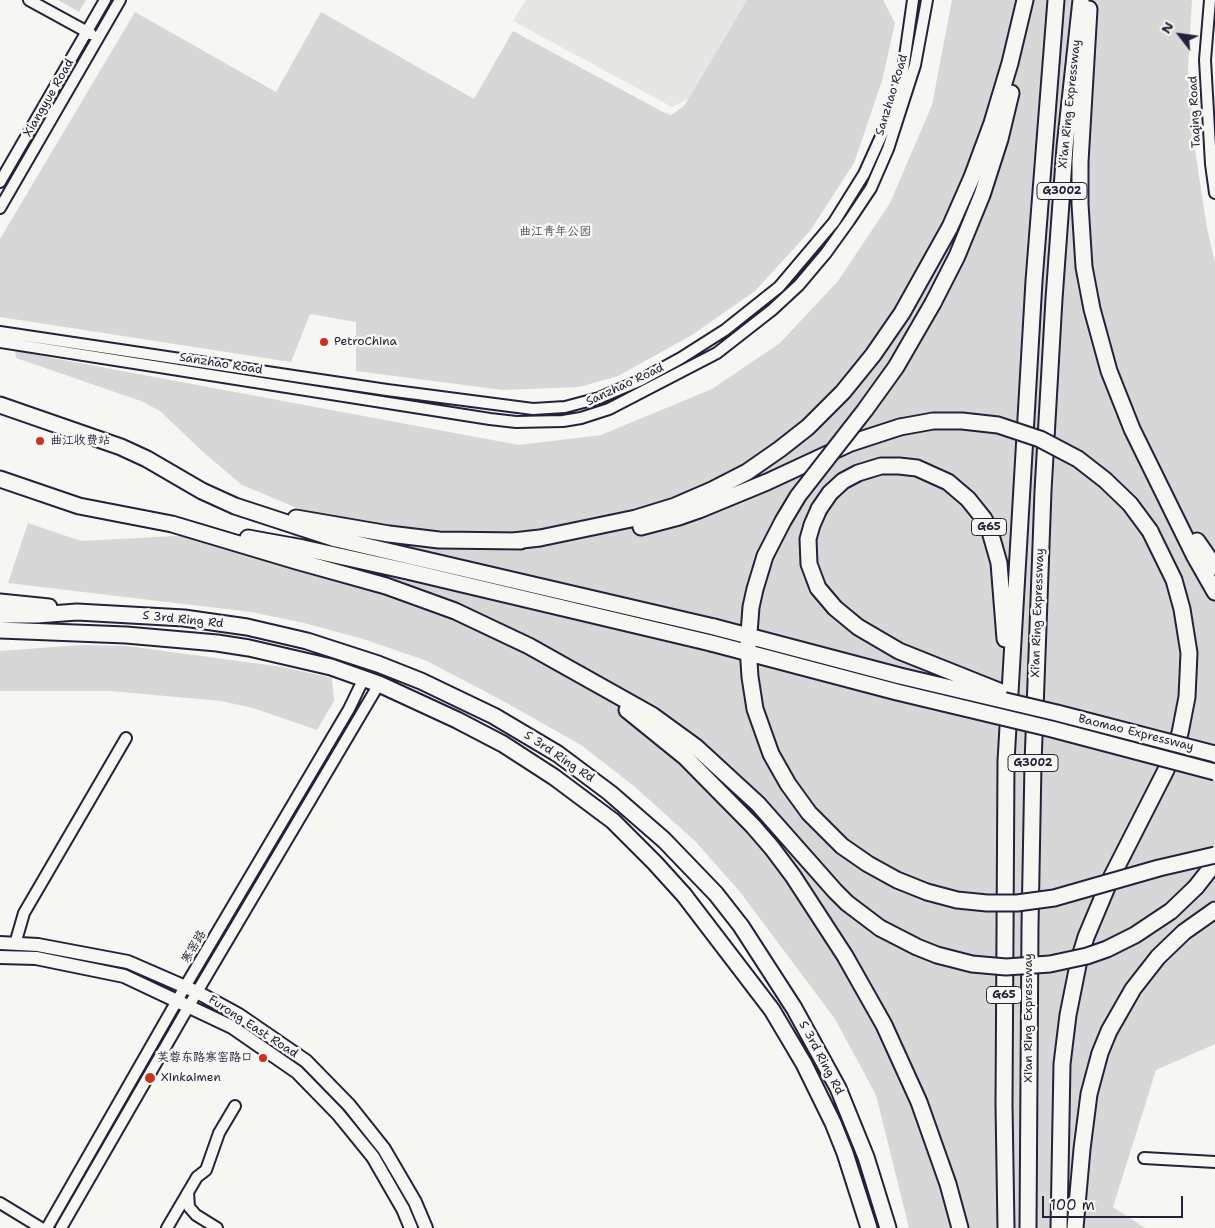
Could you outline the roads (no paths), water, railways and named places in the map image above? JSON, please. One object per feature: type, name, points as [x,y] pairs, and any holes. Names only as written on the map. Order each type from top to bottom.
[{"type":"highway","points":[[1026,0],[1008,107],[994,157],[970,225],[933,303],[891,374],[861,416],[798,496],[782,520],[765,556],[754,588],[748,647],[755,709],[771,754],[788,784],[809,813],[842,846],[868,864],[897,880],[926,892],[957,900],[1017,904],[1054,898],[1159,868],[1215,855]]},
{"type":"highway","points":[[513,542],[628,520],[656,513],[694,498],[738,476],[775,452],[808,426],[839,397],[858,376],[887,336],[922,280],[950,227],[972,177],[992,123],[1026,0]]},
{"type":"highway","name":"Xi'an Ring Expressway","points":[[1006,1228],[1004,952],[1008,735],[1034,282],[1056,0]]},
{"type":"highway","name":"Xi'an Ring Expressway","points":[[1028,1228],[1033,764],[1042,510],[1061,209],[1070,97],[1081,0]]},
{"type":"highway","points":[[1090,0],[1080,162],[1080,204],[1084,267],[1097,330],[1109,371],[1132,430],[1194,555],[1215,592]]},
{"type":"highway","points":[[0,405],[121,447],[146,459],[202,492],[235,506],[336,539],[714,627],[900,676],[1057,713]]},
{"type":"highway","points":[[235,506],[389,534],[439,540],[513,542],[587,536],[678,518],[767,482],[852,443],[900,427],[946,420],[972,422],[1014,430],[1046,441],[1078,458],[1105,480],[1130,504],[1150,531],[1174,580],[1182,609],[1189,652],[1187,697],[1180,733],[1166,770],[1110,880],[1086,937],[1079,960],[1068,1015],[1062,1064],[1059,1228]]},
{"type":"highway","name":"G65","points":[[1008,735],[1004,630],[999,563],[989,528],[973,504],[955,487],[933,474],[918,468],[890,466],[866,470],[851,477],[836,487],[819,509],[808,539],[809,564],[818,588],[825,597],[846,618],[872,637],[899,652],[940,669],[1057,713]]},
{"type":"highway","points":[[0,479],[79,506],[303,548],[711,642],[887,689],[1052,729],[1215,772]]},
{"type":"highway","points":[[1162,488],[1215,567]]},
{"type":"highway","points":[[185,527],[386,586],[479,621],[529,646],[652,715],[696,747],[758,804],[847,903],[880,928],[917,947],[964,962],[1006,967],[1050,964],[1087,956],[1135,935],[1171,911],[1196,887],[1215,863]]},
{"type":"highway","points":[[0,602],[61,608],[77,612]]},
{"type":"highway","name":"S 3rd Ring Rd","points":[[0,615],[77,612],[184,618],[272,632],[378,664],[458,698],[530,736],[584,773],[640,818],[690,864],[741,926],[794,1008],[838,1088],[866,1157],[888,1228]]},
{"type":"highway","name":"S 3rd Ring Rd","points":[[0,630],[126,635],[217,643],[249,648],[331,667],[379,684],[457,720],[503,744],[547,773],[613,822],[655,863],[684,895],[772,1010],[820,1096],[845,1152],[869,1228]]},
{"type":"highway","points":[[0,638],[73,633]]},
{"type":"highway","points":[[579,675],[643,722],[685,758],[753,826],[793,876],[864,988],[900,1059],[934,1144],[960,1228]]},
{"type":"highway","name":"Baomao Expressway","points":[[1057,713],[1215,754]]},
{"type":"highway","points":[[1075,1228],[1089,1094],[1100,1053],[1109,1031],[1133,989],[1158,957],[1184,932],[1215,910]]},
{"type":"main road","name":"Furong East Road","points":[[0,943],[38,945],[128,962],[191,989],[239,1015],[306,1061],[349,1105],[384,1149],[415,1202],[426,1228]]},
{"type":"main road","name":"Furong East Road","points":[[0,957],[36,958],[124,976],[232,1027],[297,1072],[338,1114],[373,1157],[403,1209],[411,1228]]},
{"type":"street","points":[[29,0],[98,38]]},
{"type":"street","name":"Xiangyue Road","points":[[0,182],[105,0]]},
{"type":"street","name":"Xiangyue Road","points":[[0,208],[120,0]]},
{"type":"street","name":"Sanzhao Road","points":[[0,332],[377,389],[533,409],[565,407],[599,398],[639,381],[681,358],[725,330],[779,287],[834,222],[864,174],[887,123],[903,70],[913,0]]},
{"type":"street","name":"Taqing Road","points":[[1210,0],[1205,60],[1211,110],[1211,164],[1215,193]]},
{"type":"street","name":"Sanzhao Road","points":[[0,342],[516,422],[563,421],[609,409],[718,353],[799,286],[826,253],[870,188],[888,149],[915,65],[926,1]]},
{"type":"street","name":"寒窑路","points":[[61,1228],[191,989],[349,710],[364,678]]},
{"type":"street","name":"寒窑路","points":[[191,989],[379,684]]},
{"type":"street","points":[[15,944],[24,913],[126,738]]},
{"type":"street","name":"寒窑路","points":[[47,1228],[183,1004]]},
{"type":"street","points":[[167,1228],[197,1177],[206,1170],[219,1133],[235,1106]]},
{"type":"street","points":[[1144,1158],[1215,1162]]},
{"type":"street","points":[[188,1192],[189,1207],[196,1215],[218,1228]]},
{"type":"street","points":[[0,1204],[41,1228]]},
{"type":"place","name":"PetroChina","points":[[324,342]]},
{"type":"place","name":"曲江收费站","points":[[40,441]]},
{"type":"place","name":"芙蓉东路寒窑路口","points":[[263,1058]]},
{"type":"place","name":"Xinkaimen","points":[[150,1078]]},
{"type":"park label","name":"曲江青年公园","points":[[555,232]]}]
